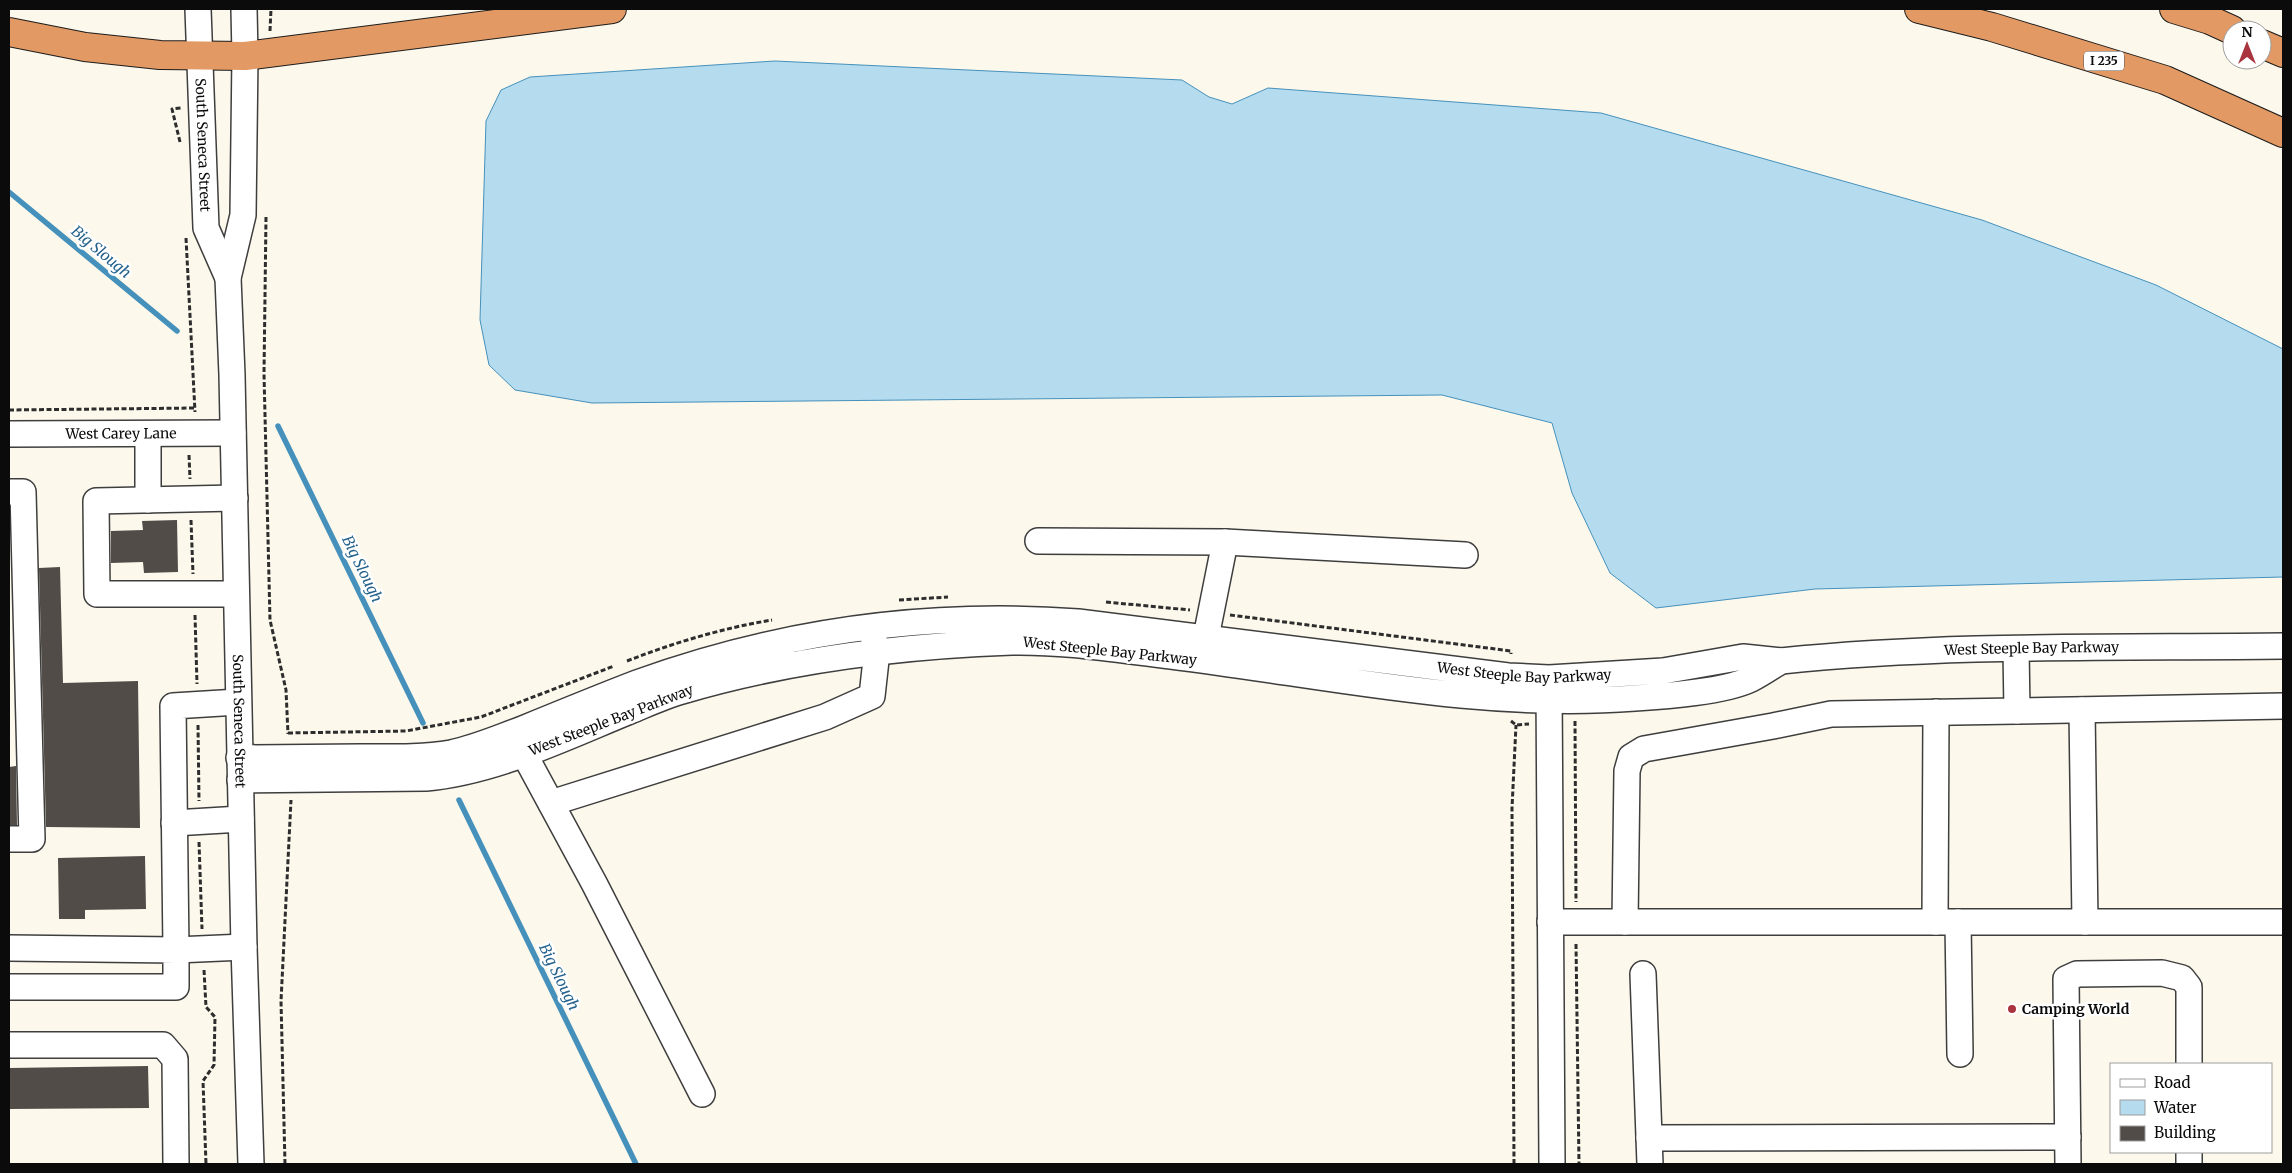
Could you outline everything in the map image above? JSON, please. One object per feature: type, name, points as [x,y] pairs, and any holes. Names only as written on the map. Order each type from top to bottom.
[{"type":"highway","points":[[9,32],[84,46],[160,55],[245,56],[612,9]]},
{"type":"highway","name":"I 235","points":[[1918,9],[1992,27],[2165,80],[2283,134]]},
{"type":"highway","points":[[2174,9],[2222,25]]},
{"type":"street","name":"South Seneca Street","points":[[198,9],[206,228],[228,278]]},
{"type":"street","name":"South Seneca Street","points":[[244,9],[243,215],[228,278],[251,1164]]},
{"type":"street","name":"West Carey Lane","points":[[9,434],[233,433]]},
{"type":"street","points":[[148,434],[148,500]]},
{"type":"street","points":[[9,492],[22,492],[32,839],[9,839]]},
{"type":"street","points":[[235,498],[96,501],[96,594],[236,594]]},
{"type":"street","points":[[1038,541],[1225,542],[1465,555]]},
{"type":"street","points":[[1206,649],[1225,542]]},
{"type":"street","name":"West Steeple Bay Parkway","points":[[240,769],[289,768],[426,778],[453,776],[637,684],[727,654],[828,632],[972,618],[1023,618],[1078,622],[1206,649],[1461,695],[1549,690]]},
{"type":"street","points":[[551,803],[825,717],[872,696],[877,651],[871,627]]},
{"type":"street","name":"West Steeple Bay Parkway","points":[[518,743],[680,691],[806,660],[908,647],[1016,642],[1097,647],[1206,649],[1508,676],[1549,690],[1611,700],[1674,695],[1715,688],[1749,681],[1781,661],[1852,654],[2016,649],[2283,646]]},
{"type":"street","points":[[2016,649],[2017,711]]},
{"type":"street","points":[[1549,690],[1552,1164]]},
{"type":"street","points":[[9,987],[176,987],[173,706],[238,702]]},
{"type":"street","points":[[1625,922],[1627,771],[1631,757],[1644,749],[1831,714],[2283,706]]},
{"type":"street","points":[[2082,710],[2085,922]]},
{"type":"street","points":[[1936,712],[1946,922],[1960,1054]]},
{"type":"street","points":[[518,743],[702,1094]]},
{"type":"street","points":[[174,823],[241,819]]},
{"type":"street","points":[[1550,922],[2283,922]]},
{"type":"street","points":[[9,948],[176,950],[244,947]]},
{"type":"street","points":[[2068,1164],[2066,979],[2077,974],[2162,973],[2182,978],[2189,987],[2189,1063]]},
{"type":"street","points":[[1643,974],[1650,1164]]},
{"type":"street","points":[[9,1045],[163,1045],[175,1059],[176,1164]]},
{"type":"street","points":[[1649,1138],[2068,1137]]},
{"type":"path","points":[[269,37],[270,9]]},
{"type":"path","points":[[181,108],[172,109],[181,150]]},
{"type":"path","points":[[266,210],[264,374],[270,620],[286,690],[291,803],[281,1001],[286,1164]]},
{"type":"path","points":[[186,230],[195,408],[189,454],[203,949],[206,1007],[215,1017],[214,1065],[203,1081],[206,1164]]},
{"type":"path","points":[[9,410],[195,408]]},
{"type":"path","points":[[893,601],[921,597],[951,597]]},
{"type":"path","points":[[1100,601],[1511,651],[1508,676]]},
{"type":"path","points":[[624,662],[670,646],[750,624],[778,619]]},
{"type":"path","points":[[288,732],[406,731],[480,717],[615,666]]},
{"type":"path","points":[[1514,1164],[1512,808],[1516,725]]},
{"type":"water","points":[[775,61],[1182,80],[1209,97],[1232,104],[1268,88],[1601,113],[1982,220],[2156,285],[2283,349],[2283,577],[1815,589],[1656,608],[1610,573],[1572,493],[1552,423],[1442,395],[592,403],[515,390],[489,365],[480,320],[486,121],[501,90],[530,77]]},
{"type":"building","points":[[177,520],[178,572],[144,573],[143,562],[111,563],[111,531],[143,530],[142,521]]},
{"type":"building","points":[[60,567],[63,683],[138,681],[140,828],[46,827],[39,568]]},
{"type":"building","points":[[16,766],[17,825],[9,825],[9,767]]},
{"type":"building","points":[[145,856],[146,909],[85,910],[85,919],[59,919],[58,858]]},
{"type":"building","points":[[148,1066],[149,1108],[9,1109],[9,1068]]},
{"type":"waterway","name":"Big Slough","points":[[9,192],[177,331]]},
{"type":"waterway","name":"Big Slough","points":[[278,426],[423,723]]},
{"type":"waterway","name":"Big Slough","points":[[459,800],[636,1164]]},
{"type":"place","name":"Camping World","points":[[2012,1009]]}]
